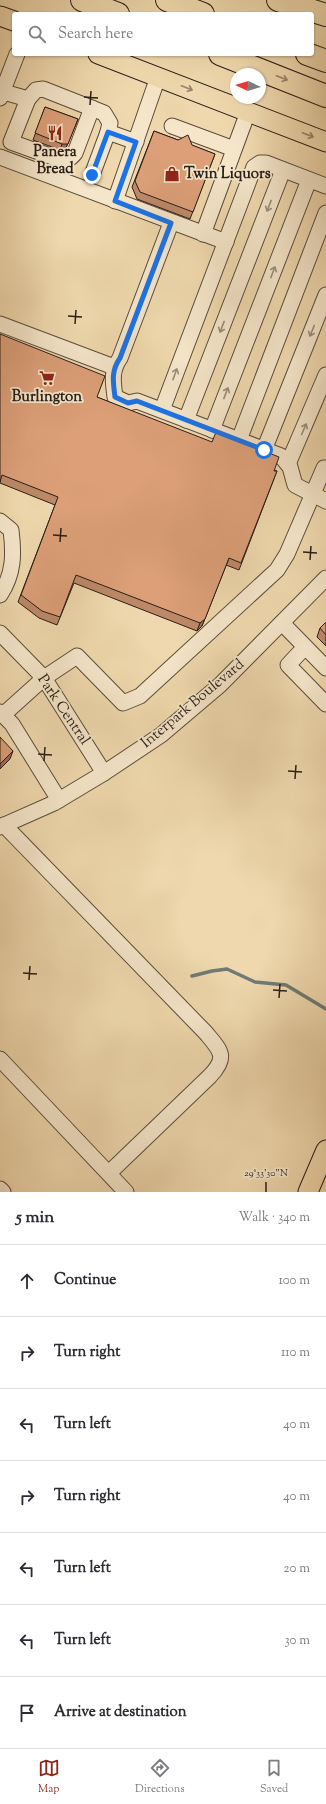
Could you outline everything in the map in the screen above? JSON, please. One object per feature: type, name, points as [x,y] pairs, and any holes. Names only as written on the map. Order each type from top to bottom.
[{"type":"highway","points":[[82,0],[113,12]]},
{"type":"highway","points":[[167,0],[198,12]]},
{"type":"highway","points":[[262,0],[288,12]]},
{"type":"highway","points":[[278,0],[326,15]]},
{"type":"highway","points":[[314,24],[326,29]]},
{"type":"highway","points":[[225,56],[326,96]]},
{"type":"highway","points":[[312,56],[326,61]]},
{"type":"main road","points":[[0,16],[12,20]]},
{"type":"main road","points":[[103,56],[326,142]]},
{"type":"main road","points":[[308,1192],[326,1150]]},
{"type":"street","points":[[17,56],[4,74],[1,93],[28,99]]},
{"type":"street","points":[[115,201],[158,77]]},
{"type":"street","points":[[92,108],[75,153],[71,158],[66,160],[58,159],[12,142],[28,99],[36,90],[43,89],[92,108],[104,113],[110,123],[92,175]]},
{"type":"street","points":[[203,234],[248,112]]},
{"type":"street","points":[[172,126],[234,150]]},
{"type":"street","points":[[108,132],[136,142]]},
{"type":"street","points":[[0,157],[171,223],[226,242]]},
{"type":"street","points":[[162,410],[254,167],[260,163],[266,163],[326,186]]},
{"type":"street","points":[[186,420],[283,170]]},
{"type":"street","points":[[212,430],[309,180]]},
{"type":"street","points":[[239,440],[326,213]]},
{"type":"street","points":[[171,223],[120,358],[114,367],[113,381],[115,397],[128,403],[137,401],[280,456],[288,464],[295,485],[320,497]]},
{"type":"street","points":[[264,450],[326,295]]},
{"type":"street","points":[[0,324],[114,367]]},
{"type":"street","points":[[288,464],[326,375]]},
{"type":"street","points":[[59,800],[12,724],[2,714],[44,678],[77,656],[123,703],[140,696],[277,570],[320,497],[324,468],[326,468]]},
{"type":"street","points":[[0,521],[11,530],[14,556],[6,585],[0,595]]},
{"type":"street","name":"Interpark Boulevard","points":[[2,826],[59,800],[104,773],[161,735],[220,685],[326,578]]},
{"type":"street","points":[[282,623],[326,668]]},
{"type":"street","name":"Park Central","points":[[0,633],[44,678],[104,773]]},
{"type":"street","points":[[305,647],[288,665],[326,704]]},
{"type":"street","points":[[2,826],[206,1033],[218,1048],[222,1058],[220,1066],[109,1173]]},
{"type":"street","points":[[0,1059],[126,1192]]},
{"type":"street","points":[[0,1189],[3,1192]]},
{"type":"building","name":"Panera Bread","points":[[45,107],[78,119],[68,144],[62,144],[35,133]]},
{"type":"building","name":"Twin Liquors","points":[[154,131],[178,140],[188,135],[192,145],[215,154],[193,212],[140,192],[135,181]]},
{"type":"building","points":[[0,334],[105,376],[97,397],[212,442],[216,432],[279,457],[274,471],[277,471],[241,563],[229,558],[205,619],[200,623],[76,575],[60,617],[42,611],[21,595],[58,497],[2,475],[0,482]]},
{"type":"building","points":[[326,622],[326,635],[320,628]]},
{"type":"building","points":[[0,737],[13,751],[0,764]]},
{"type":"waterway","points":[[192,976],[227,969],[255,982],[286,985],[326,1009]]},
{"type":"place","name":"Panera Bread","points":[[55,133]]},
{"type":"place","name":"Twin Liquors","points":[[172,174]]},
{"type":"place","name":"Burlington","points":[[47,378]]},
{"type":"route","points":[[92,175],[108,132],[136,142],[115,201],[171,223],[120,358],[114,367],[113,381],[115,397],[128,403],[137,401],[264,450]]}]
